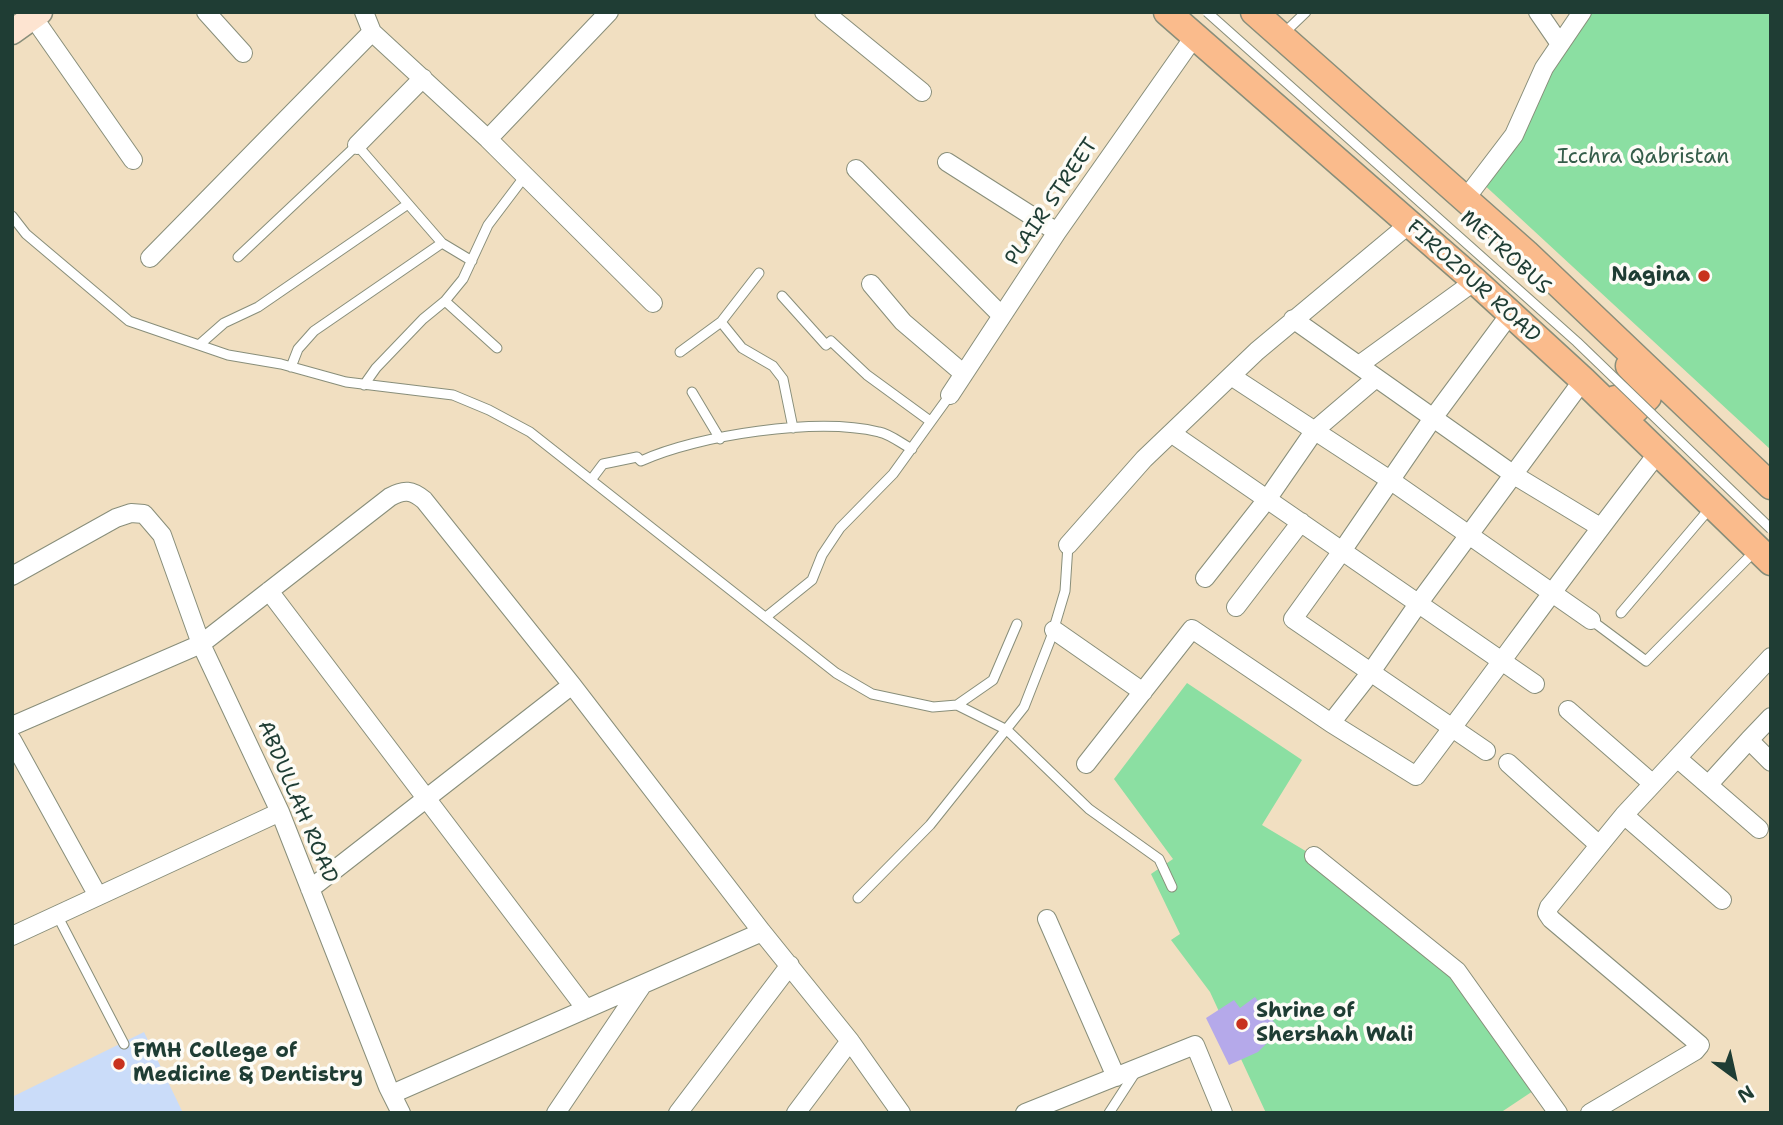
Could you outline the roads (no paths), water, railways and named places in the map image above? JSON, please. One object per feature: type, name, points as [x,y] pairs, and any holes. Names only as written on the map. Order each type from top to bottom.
[{"type":"main road","name":"FIROZPUR ROAD","points":[[1167,12],[1475,281],[1583,380],[1712,506],[1767,547]]},
{"type":"main road","points":[[1254,12],[1526,253],[1771,486]]},
{"type":"main road","points":[[1475,281],[1516,309],[1617,401],[1636,410],[1648,397],[1648,387],[1643,378],[1541,285],[1526,253]]},
{"type":"main road","points":[[1767,547],[1649,432],[1647,421],[1660,408],[1673,409],[1771,502]]},
{"type":"street","points":[[206,12],[243,53]]},
{"type":"street","points":[[364,12],[372,32],[488,139],[653,303]]},
{"type":"street","points":[[488,139],[609,12]]},
{"type":"street","points":[[824,12],[922,92]]},
{"type":"street","points":[[1538,12],[1560,44]]},
{"type":"street","points":[[1466,198],[1514,135],[1544,68],[1582,12]]},
{"type":"street","points":[[24,20],[133,160]]},
{"type":"street","points":[[150,258],[372,32]]},
{"type":"street","name":"PLAIR STREET","points":[[950,395],[1057,232],[1195,37]]},
{"type":"street","points":[[357,145],[423,78]]},
{"type":"street","points":[[947,162],[1057,232]]},
{"type":"street","points":[[856,169],[1002,316]]},
{"type":"street","points":[[1068,545],[1144,459],[1231,376],[1293,319],[1408,225]]},
{"type":"street","points":[[1359,365],[1475,281]]},
{"type":"street","points":[[871,284],[904,322],[964,374]]},
{"type":"street","points":[[1486,751],[1293,619],[1433,418],[1510,314]]},
{"type":"street","points":[[1293,319],[1514,475],[1600,527]]},
{"type":"street","points":[[1231,376],[1390,480],[1591,620]]},
{"type":"street","points":[[1205,578],[1268,498],[1315,430],[1376,378]]},
{"type":"street","points":[[1331,723],[1583,380]]},
{"type":"street","points":[[1171,433],[1535,684]]},
{"type":"street","points":[[1086,765],[1192,629],[1331,723],[1416,776],[1658,453]]},
{"type":"street","points":[[12,726],[201,644],[390,497],[402,490],[415,493],[424,500],[572,685],[762,932],[850,1041],[901,1113]]},
{"type":"street","name":"ABDULLAH ROAD","points":[[12,576],[116,518],[131,513],[144,514],[162,535],[201,644],[280,812],[391,1094],[401,1113]]},
{"type":"street","points":[[1236,607],[1301,523]]},
{"type":"street","points":[[268,591],[586,1009]]},
{"type":"street","points":[[1054,629],[1143,692]]},
{"type":"street","points":[[1590,1113],[1695,1051],[1700,1045],[1546,913],[1624,815],[1768,666]]},
{"type":"street","points":[[310,889],[572,685]]},
{"type":"street","points":[[1568,710],[1653,784]]},
{"type":"street","points":[[1709,784],[1771,717]]},
{"type":"street","points":[[12,740],[98,896]]},
{"type":"street","points":[[1749,740],[1771,762]]},
{"type":"street","points":[[1677,758],[1759,829]]},
{"type":"street","points":[[1508,762],[1600,845]]},
{"type":"street","points":[[12,936],[280,812]]},
{"type":"street","points":[[1624,815],[1722,900]]},
{"type":"street","points":[[1314,856],[1457,971],[1558,1113]]},
{"type":"street","points":[[1047,919],[1116,1077]]},
{"type":"street","points":[[391,1094],[762,932]]},
{"type":"street","points":[[678,1113],[790,965]]},
{"type":"street","points":[[556,1113],[643,984]]},
{"type":"street","points":[[796,1113],[850,1041]]},
{"type":"street","points":[[1025,1113],[1195,1045],[1223,1113]]},
{"type":"lane","name":"METROBUS","points":[[1208,12],[1577,342],[1767,547]]},
{"type":"lane","points":[[1281,36],[1306,12]]},
{"type":"lane","points":[[238,257],[357,145],[442,243],[472,261]]},
{"type":"lane","points":[[364,385],[404,338],[445,301],[463,279],[488,225],[525,176]]},
{"type":"lane","points":[[199,345],[224,323],[258,307],[408,204]]},
{"type":"lane","points":[[12,216],[26,234],[129,321],[228,355],[364,385],[453,395],[530,432],[835,673],[872,694],[933,707],[957,705],[993,681],[1017,624]]},
{"type":"lane","points":[[291,367],[298,349],[314,331],[442,243]]},
{"type":"lane","points":[[680,352],[721,322],[759,273]]},
{"type":"lane","points":[[782,296],[826,345],[831,341],[867,375],[930,421]]},
{"type":"lane","points":[[445,301],[497,348]]},
{"type":"lane","points":[[721,322],[742,348],[773,366],[783,379],[793,428]]},
{"type":"lane","points":[[692,392],[720,439]]},
{"type":"lane","points":[[766,617],[812,579],[822,555],[840,528],[893,474],[950,395]]},
{"type":"lane","points":[[590,480],[603,464],[637,457],[641,461],[661,452],[761,430],[825,426],[881,432],[912,449]]},
{"type":"lane","points":[[1621,613],[1712,506]]},
{"type":"lane","points":[[858,898],[930,825],[1024,707],[1054,629],[1065,591],[1068,545]]},
{"type":"lane","points":[[1591,620],[1646,662],[1767,547]]},
{"type":"lane","points":[[957,705],[1007,730],[1089,809],[1159,859],[1172,887]]},
{"type":"lane","points":[[57,915],[124,1044]]},
{"type":"lane","points":[[1109,1113],[1138,1069]]},
{"type":"place","name":"Nagina","points":[[1704,276]]},
{"type":"place","name":"Shrine of Shershah Wali","points":[[1242,1024]]},
{"type":"place","name":"FMH College of Medicine & Dentistry","points":[[119,1064]]},
{"type":"park label","name":"Icchra Qabristan","points":[[1643,158]]}]
